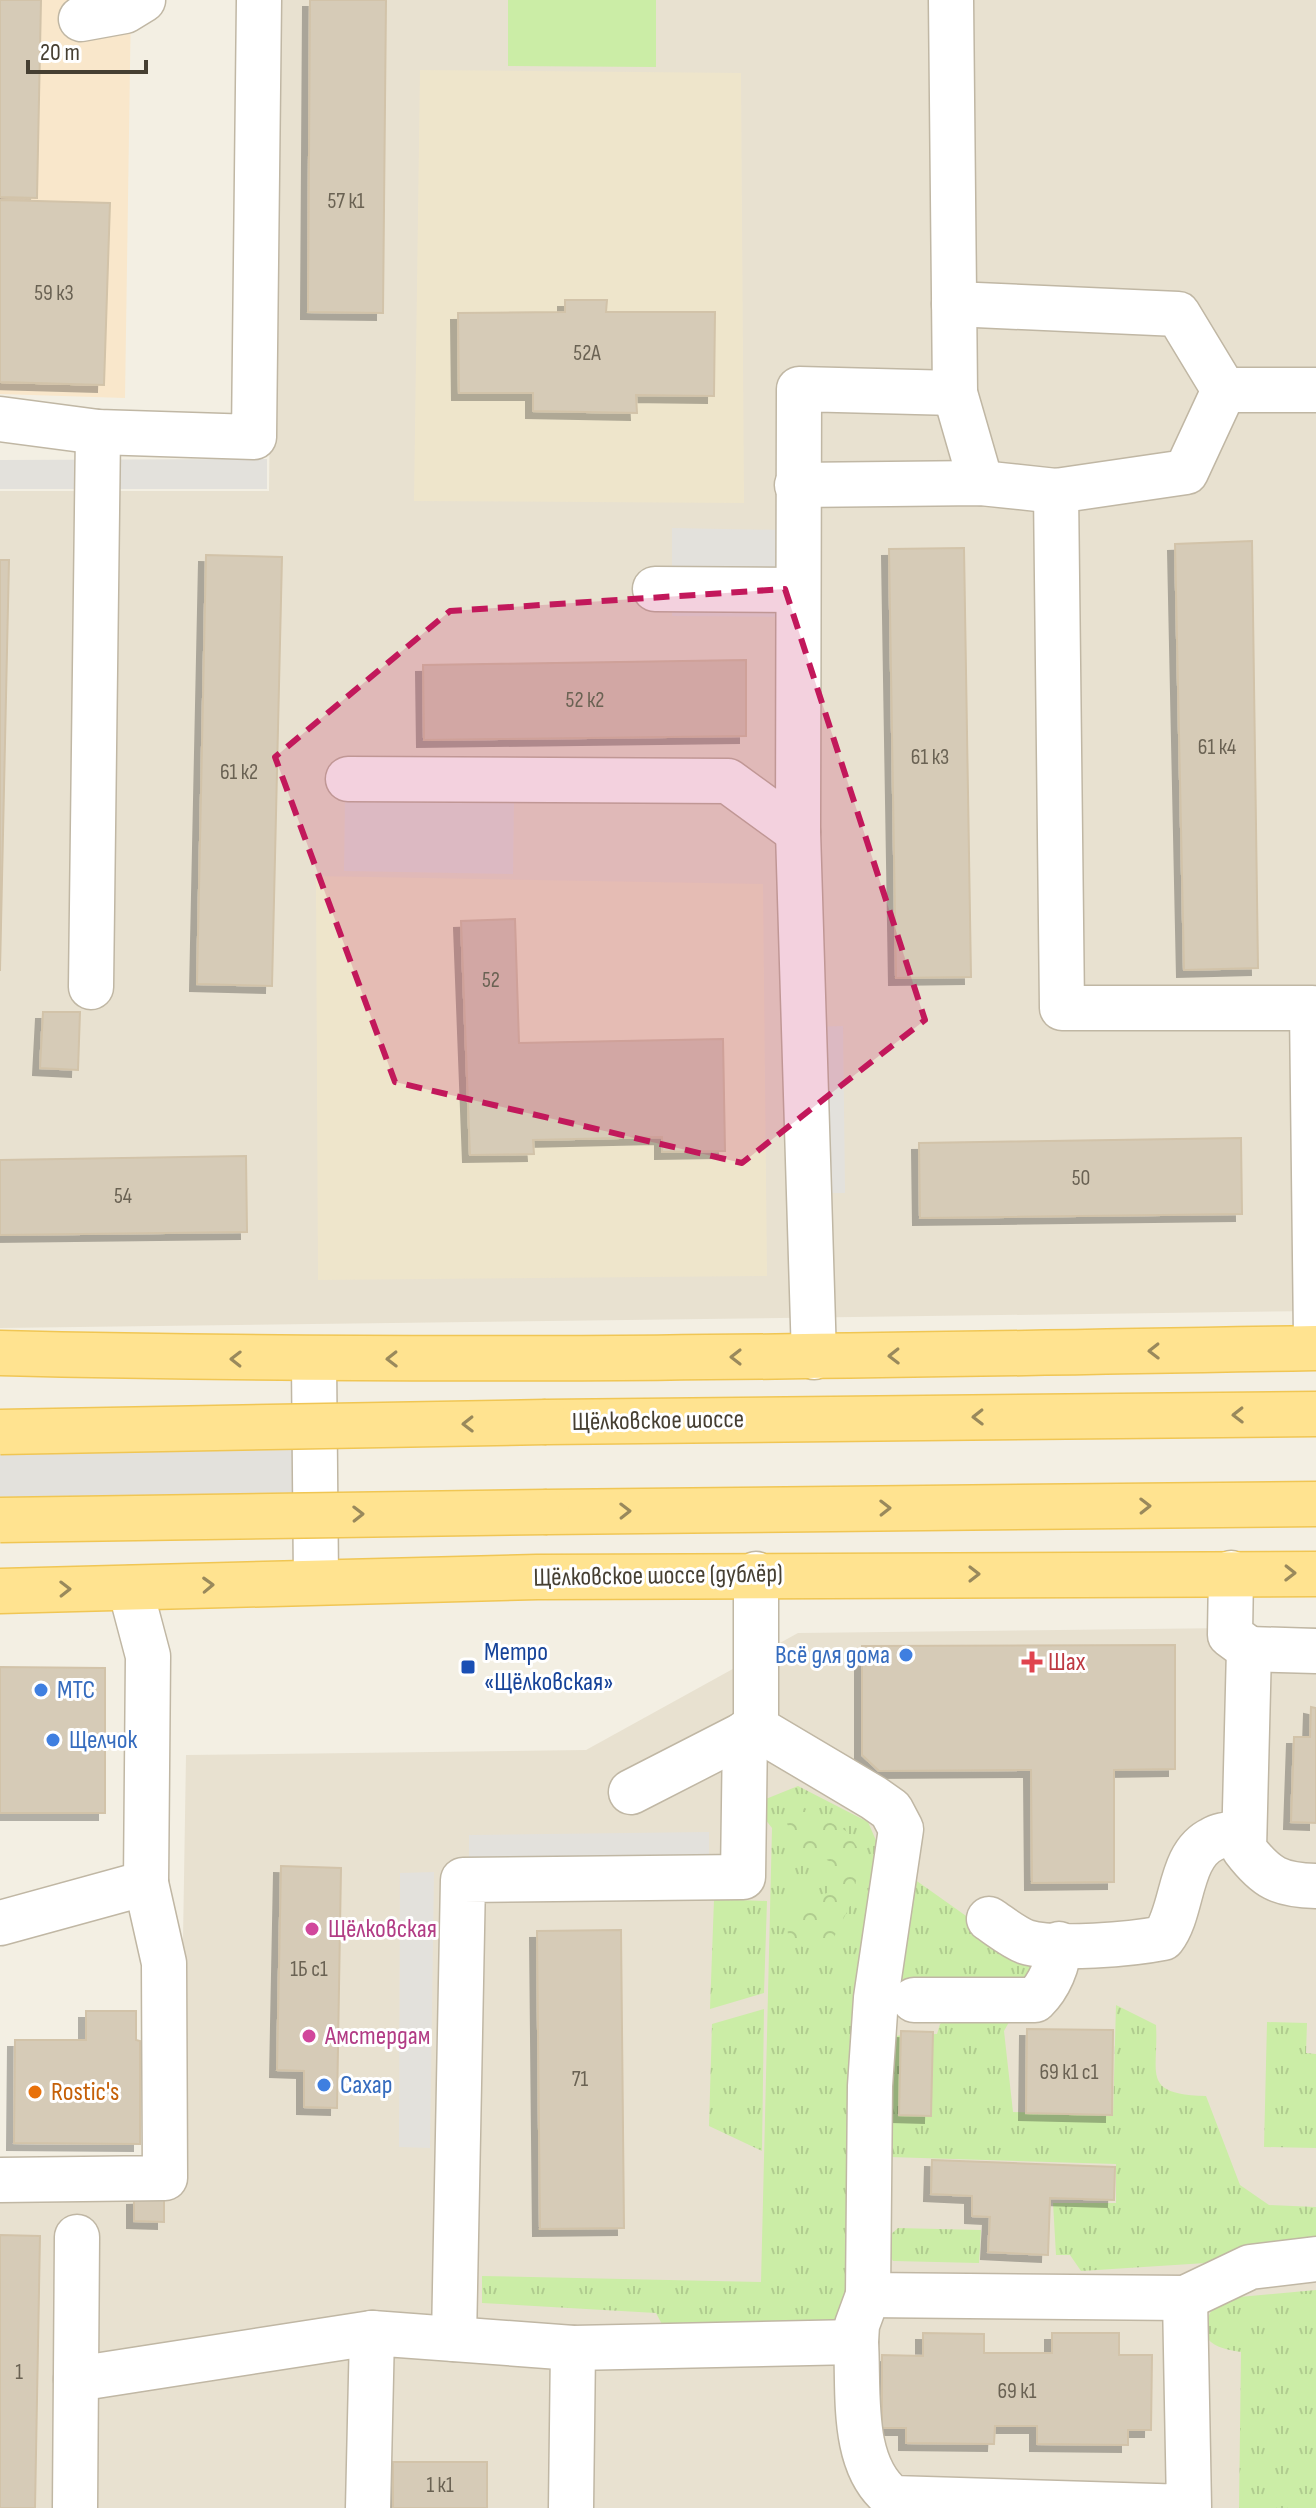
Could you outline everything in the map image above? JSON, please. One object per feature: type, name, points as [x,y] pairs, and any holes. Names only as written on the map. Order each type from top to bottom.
[{"type":"main road","points":[[0,1353],[314,1361],[814,1357],[1316,1348]]},
{"type":"main road","name":"Щёлковское шоссе","points":[[0,1432],[546,1422],[1316,1414]]},
{"type":"main road","points":[[0,1520],[1316,1504]]},
{"type":"main road","name":"Щёлковское шоссе (дублёр)","points":[[0,1591],[316,1581],[756,1574],[1316,1574]]},
{"type":"lane","points":[[81,19],[125,11],[143,0]]},
{"type":"lane","points":[[0,419],[98,432],[254,437],[259,0]]},
{"type":"lane","points":[[951,0],[955,393],[981,483]]},
{"type":"lane","points":[[954,304],[1178,314],[1224,390]]},
{"type":"lane","points":[[814,1357],[798,832],[796,590],[799,389],[955,393]]},
{"type":"lane","points":[[1224,390],[1316,390]]},
{"type":"lane","points":[[797,485],[981,483],[1056,491],[1186,472],[1224,390]]},
{"type":"lane","points":[[91,987],[98,432]]},
{"type":"lane","points":[[1056,491],[1062,1008],[1314,1008],[1316,1338]]},
{"type":"lane","points":[[655,589],[796,590]]},
{"type":"lane","points":[[348,779],[728,781],[798,832]]},
{"type":"lane","points":[[314,1361],[316,1581]]},
{"type":"lane","points":[[0,1452],[315,1447]]},
{"type":"lane","points":[[0,1506],[315,1502]]},
{"type":"lane","points":[[1231,1573],[1230,1635],[1249,1649],[1316,1651]]},
{"type":"lane","points":[[454,2339],[463,1880],[743,1877],[756,1574]]},
{"type":"lane","points":[[0,2180],[165,2178],[164,1963],[146,1883],[148,1656],[130,1588]]},
{"type":"lane","points":[[1249,1649],[1244,1849],[1262,1874],[1292,1885],[1316,1886]]},
{"type":"lane","points":[[631,1792],[751,1731]]},
{"type":"lane","points":[[751,1731],[874,1798],[891,1810],[901,1829],[876,1998],[870,2086],[868,2295],[857,2325],[856,2342],[864,2450],[870,2471],[881,2489],[893,2498],[1189,2507],[1185,2298]]},
{"type":"lane","points":[[989,1919],[1029,1943],[1163,1938],[1172,1927],[1181,1889],[1196,1855],[1211,1839],[1244,1832]]},
{"type":"lane","points":[[0,1923],[146,1883]]},
{"type":"lane","points":[[914,2000],[1035,2000],[1050,1979],[1059,1944]]},
{"type":"lane","points":[[75,2508],[77,2237]]},
{"type":"lane","points":[[868,2295],[1185,2298],[1250,2267],[1316,2259]]},
{"type":"lane","points":[[76,2379],[372,2333],[573,2348],[856,2342]]},
{"type":"lane","points":[[368,2508],[372,2333]]},
{"type":"lane","points":[[571,2508],[573,2348]]},
{"type":"highlighted area","points":[[785,589],[925,1020],[742,1163],[395,1082],[275,757],[450,611]]},
{"type":"shaded area","points":[[0,0],[131,0],[125,398],[0,394]]},
{"type":"shaded area","points":[[275,0],[1316,0],[1316,1311],[0,1328],[0,491],[269,491]]},
{"type":"shaded area","points":[[420,70],[741,73],[744,503],[414,501]]},
{"type":"shaded area","points":[[267,459],[267,489],[0,489],[0,460]]},
{"type":"shaded area","points":[[672,528],[784,530],[783,617],[672,616]]},
{"type":"shaded area","points":[[345,797],[514,800],[513,874],[344,871]]},
{"type":"shaded area","points":[[316,876],[763,884],[767,1276],[318,1280]]},
{"type":"shaded area","points":[[843,1026],[845,1193],[809,1193],[804,1027]]},
{"type":"shaded area","points":[[294,1430],[295,1519],[0,1523],[0,1434]]},
{"type":"shaded area","points":[[1316,1627],[1316,2508],[0,2508],[0,2190],[179,2188],[186,1755],[586,1750],[798,1633]]},
{"type":"shaded area","points":[[709,1832],[709,1863],[469,1866],[469,1835]]},
{"type":"shaded area","points":[[434,1872],[430,2148],[399,2147],[400,1873]]},
{"type":"green space","points":[[508,0],[656,0],[656,67],[508,66]]},
{"type":"green space","points":[[798,1786],[868,1822],[881,1852],[850,2041],[845,2312],[832,2326],[665,2330],[656,2313],[482,2303],[482,2276],[761,2282],[772,1828],[761,1814],[761,1801]]},
{"type":"green space","points":[[803,1807],[846,1831],[862,1854],[851,1904],[834,1937],[802,1947],[788,1935],[786,1914],[802,1901],[827,1893],[829,1861],[800,1848],[785,1820]]},
{"type":"green space","points":[[914,1879],[1038,1967],[1039,1983],[892,1989]]},
{"type":"green space","points":[[714,1899],[767,1901],[764,1993],[710,2009]]},
{"type":"green space","points":[[1116,2005],[1156,2025],[1156,2068],[1162,2086],[1171,2091],[1206,2096],[1240,2185],[1269,2205],[1316,2207],[1316,2245],[1228,2254],[1206,2263],[1081,2271],[1070,2255],[1056,2255],[1053,2203],[1116,2203],[1116,2164],[889,2157],[889,2036],[937,2034],[940,2024],[948,2017],[1013,2015],[1004,2031],[1013,2112],[1113,2116]]},
{"type":"green space","points":[[764,2009],[762,2151],[709,2126],[712,2024]]},
{"type":"green space","points":[[1267,2022],[1307,2023],[1306,2053],[1316,2054],[1316,2148],[1264,2147]]},
{"type":"green space","points":[[898,2228],[981,2230],[979,2263],[893,2261],[881,2243]]},
{"type":"green space","points":[[1316,2290],[1316,2508],[1239,2508],[1241,2352],[1211,2342],[1207,2336],[1207,2321],[1217,2299]]},
{"type":"building","points":[[0,0],[41,0],[37,198],[0,197]]},
{"type":"building","points":[[310,0],[386,0],[383,313],[308,312]]},
{"type":"building","points":[[0,200],[110,203],[104,385],[0,382]]},
{"type":"building","points":[[565,300],[607,300],[606,312],[715,312],[714,396],[636,395],[637,413],[533,411],[533,393],[459,393],[458,313],[565,312]]},
{"type":"building","points":[[1252,541],[1258,968],[1184,970],[1175,544]]},
{"type":"building","points":[[964,548],[971,977],[896,978],[889,549]]},
{"type":"building","points":[[206,555],[282,557],[272,986],[197,984]]},
{"type":"building","points":[[0,560],[9,560],[0,971]]},
{"type":"building","points":[[746,660],[746,736],[424,740],[423,665]]},
{"type":"building","points":[[515,919],[519,1043],[723,1039],[725,1151],[662,1152],[662,1137],[533,1140],[534,1154],[470,1155],[461,921]]},
{"type":"building","points":[[43,1012],[80,1012],[78,1070],[40,1068]]},
{"type":"building","points":[[1241,1138],[1242,1214],[920,1218],[919,1143]]},
{"type":"building","points":[[246,1156],[247,1232],[0,1235],[0,1160]]},
{"type":"building","points":[[1175,1645],[1175,1769],[1114,1770],[1114,1882],[1032,1883],[1031,1770],[879,1771],[862,1755],[862,1646]]},
{"type":"building","name":"Щелчок","points":[[0,1667],[105,1668],[105,1813],[0,1813]]},
{"type":"building","points":[[1311,1707],[1316,1708],[1316,1823],[1291,1822],[1294,1737],[1310,1737]]},
{"type":"building","points":[[281,1866],[341,1868],[337,2108],[304,2107],[304,2071],[277,2070]]},
{"type":"building","points":[[621,1930],[624,2228],[540,2229],[537,1931]]},
{"type":"building","points":[[86,2011],[136,2011],[136,2040],[140,2041],[140,2144],[14,2143],[15,2040],[86,2040]]},
{"type":"building","points":[[1027,2029],[1113,2030],[1112,2115],[1026,2113]]},
{"type":"building","points":[[901,2031],[933,2032],[931,2116],[899,2115]]},
{"type":"building","points":[[932,2160],[1115,2167],[1114,2200],[1050,2198],[1048,2255],[988,2252],[990,2217],[972,2216],[972,2196],[931,2194]]},
{"type":"building","points":[[164,2197],[164,2222],[134,2221],[134,2198]]},
{"type":"building","points":[[0,2235],[40,2236],[35,2508],[0,2508]]},
{"type":"building","points":[[923,2333],[984,2334],[984,2353],[1052,2353],[1052,2333],[1119,2333],[1119,2355],[1152,2355],[1151,2430],[1128,2430],[1128,2445],[1037,2444],[1037,2426],[995,2426],[994,2444],[906,2443],[906,2428],[882,2428],[882,2355],[923,2356]]},
{"type":"building","points":[[393,2462],[487,2462],[487,2508],[393,2508]]},
{"type":"place","name":"Всё для дома","points":[[906,1655]]},
{"type":"place","name":"Шах","points":[[1032,1662]]},
{"type":"place","name":"Метро «Щёлковская»","points":[[468,1667]]},
{"type":"place","name":"МТС","points":[[41,1690]]},
{"type":"place","name":"Щелчок","points":[[53,1740]]},
{"type":"place","name":"Щёлковская","points":[[312,1929]]},
{"type":"place","name":"Амстердам","points":[[309,2036]]},
{"type":"place","name":"Сахар","points":[[324,2085]]},
{"type":"place","name":"Rostic's","points":[[35,2092]]}]
